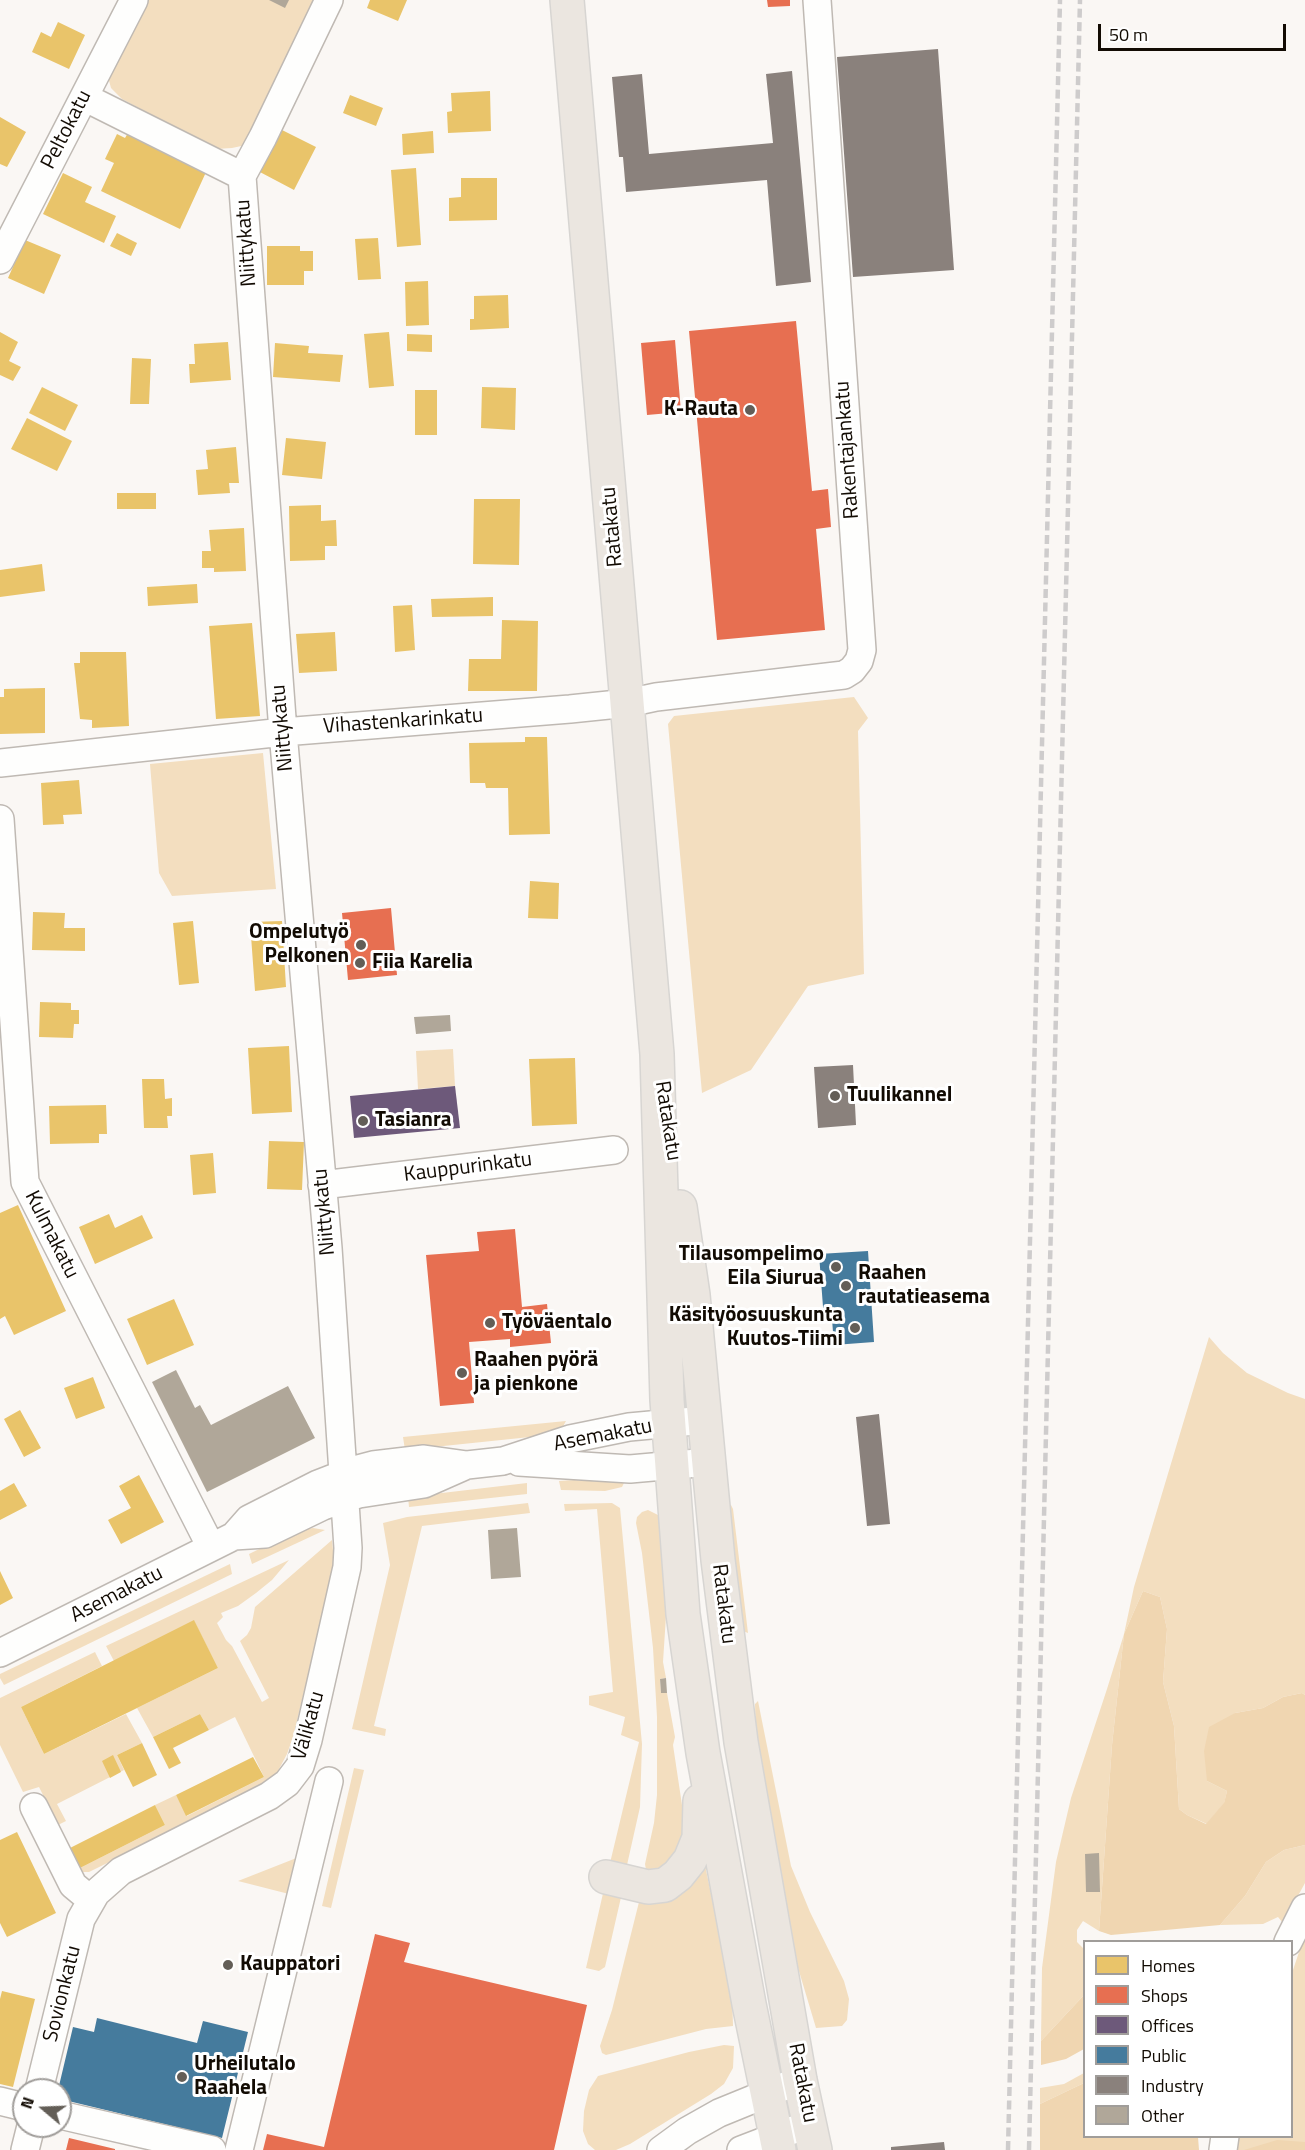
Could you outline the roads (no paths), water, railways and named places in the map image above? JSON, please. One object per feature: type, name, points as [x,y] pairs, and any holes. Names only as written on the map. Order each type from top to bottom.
[{"type":"main road","name":"Ratakatu","points":[[567,0],[657,1054],[667,1400],[683,1614],[697,1715],[748,2004],[778,2143]]},
{"type":"main road","name":"Ratakatu","points":[[657,1054],[693,1295],[718,1560],[741,1742],[800,2080],[813,2137]]},
{"type":"main road","points":[[606,1877],[648,1887],[665,1884],[678,1875],[690,1860],[699,1838],[697,1715]]},
{"type":"street","name":"Peltokatu","points":[[0,260],[134,0]]},
{"type":"street","name":"Niittykatu","points":[[329,0],[242,176],[283,732],[322,1185],[344,1487]]},
{"type":"street","name":"Rakentajankatu","points":[[628,703],[656,697],[844,675],[852,670],[861,656],[816,0]]},
{"type":"street","points":[[84,97],[242,176]]},
{"type":"street","name":"Vihastenkarinkatu","points":[[0,763],[283,732],[628,703]]},
{"type":"street","name":"Kulmakatu","points":[[0,819],[25,1182],[222,1542]]},
{"type":"street","name":"Kauppurinkatu","points":[[322,1185],[614,1150]]},
{"type":"street","name":"Asemakatu","points":[[0,1653],[222,1542],[249,1519],[308,1489],[344,1487],[375,1491],[424,1484],[467,1466],[503,1461],[570,1439],[629,1427],[705,1420]]},
{"type":"street","name":"Asemakatu","points":[[503,1461],[630,1469],[709,1462]]},
{"type":"street","name":"Välikatu","points":[[91,1899],[103,1885],[121,1871],[269,1796],[287,1783],[300,1766],[344,1587],[348,1548],[344,1487]]},
{"type":"street","points":[[239,2150],[329,1781]]},
{"type":"street","points":[[34,1807],[73,1885],[91,1899]]},
{"type":"street","name":"Sovionkatu","points":[[42,2078],[81,1918],[91,1899]]},
{"type":"street","points":[[1289,1940],[1305,1908]]},
{"type":"street","points":[[661,2150],[687,2131],[719,2113],[800,2080]]},
{"type":"street","points":[[72,2118],[212,2150]]},
{"type":"street","points":[[741,2150],[813,2137]]},
{"type":"railway","points":[[1008,2150],[1060,0]]},
{"type":"railway","points":[[1029,2150],[1080,0]]},
{"type":"place","name":"K-Rauta","points":[[750,410]]},
{"type":"place","name":"Ompelutyö Pelkonen","points":[[361,945]]},
{"type":"place","name":"Fiia Karelia","points":[[360,963]]},
{"type":"place","name":"Tuulikannel","points":[[835,1096]]},
{"type":"place","name":"Tasianra","points":[[363,1121]]},
{"type":"place","name":"Tilausompelimo Eila Siurua","points":[[836,1267]]},
{"type":"place","name":"Raahen rautatieasema","points":[[846,1286]]},
{"type":"place","name":"Työväentalo","points":[[490,1323]]},
{"type":"place","name":"Käsityöosuuskunta Kuutos-Tiimi","points":[[855,1328]]},
{"type":"place","name":"Raahen pyörä ja pienkone","points":[[462,1373]]},
{"type":"place","name":"Kauppatori","points":[[228,1965]]},
{"type":"place","name":"Urheilutalo Raahela","points":[[182,2077]]}]
